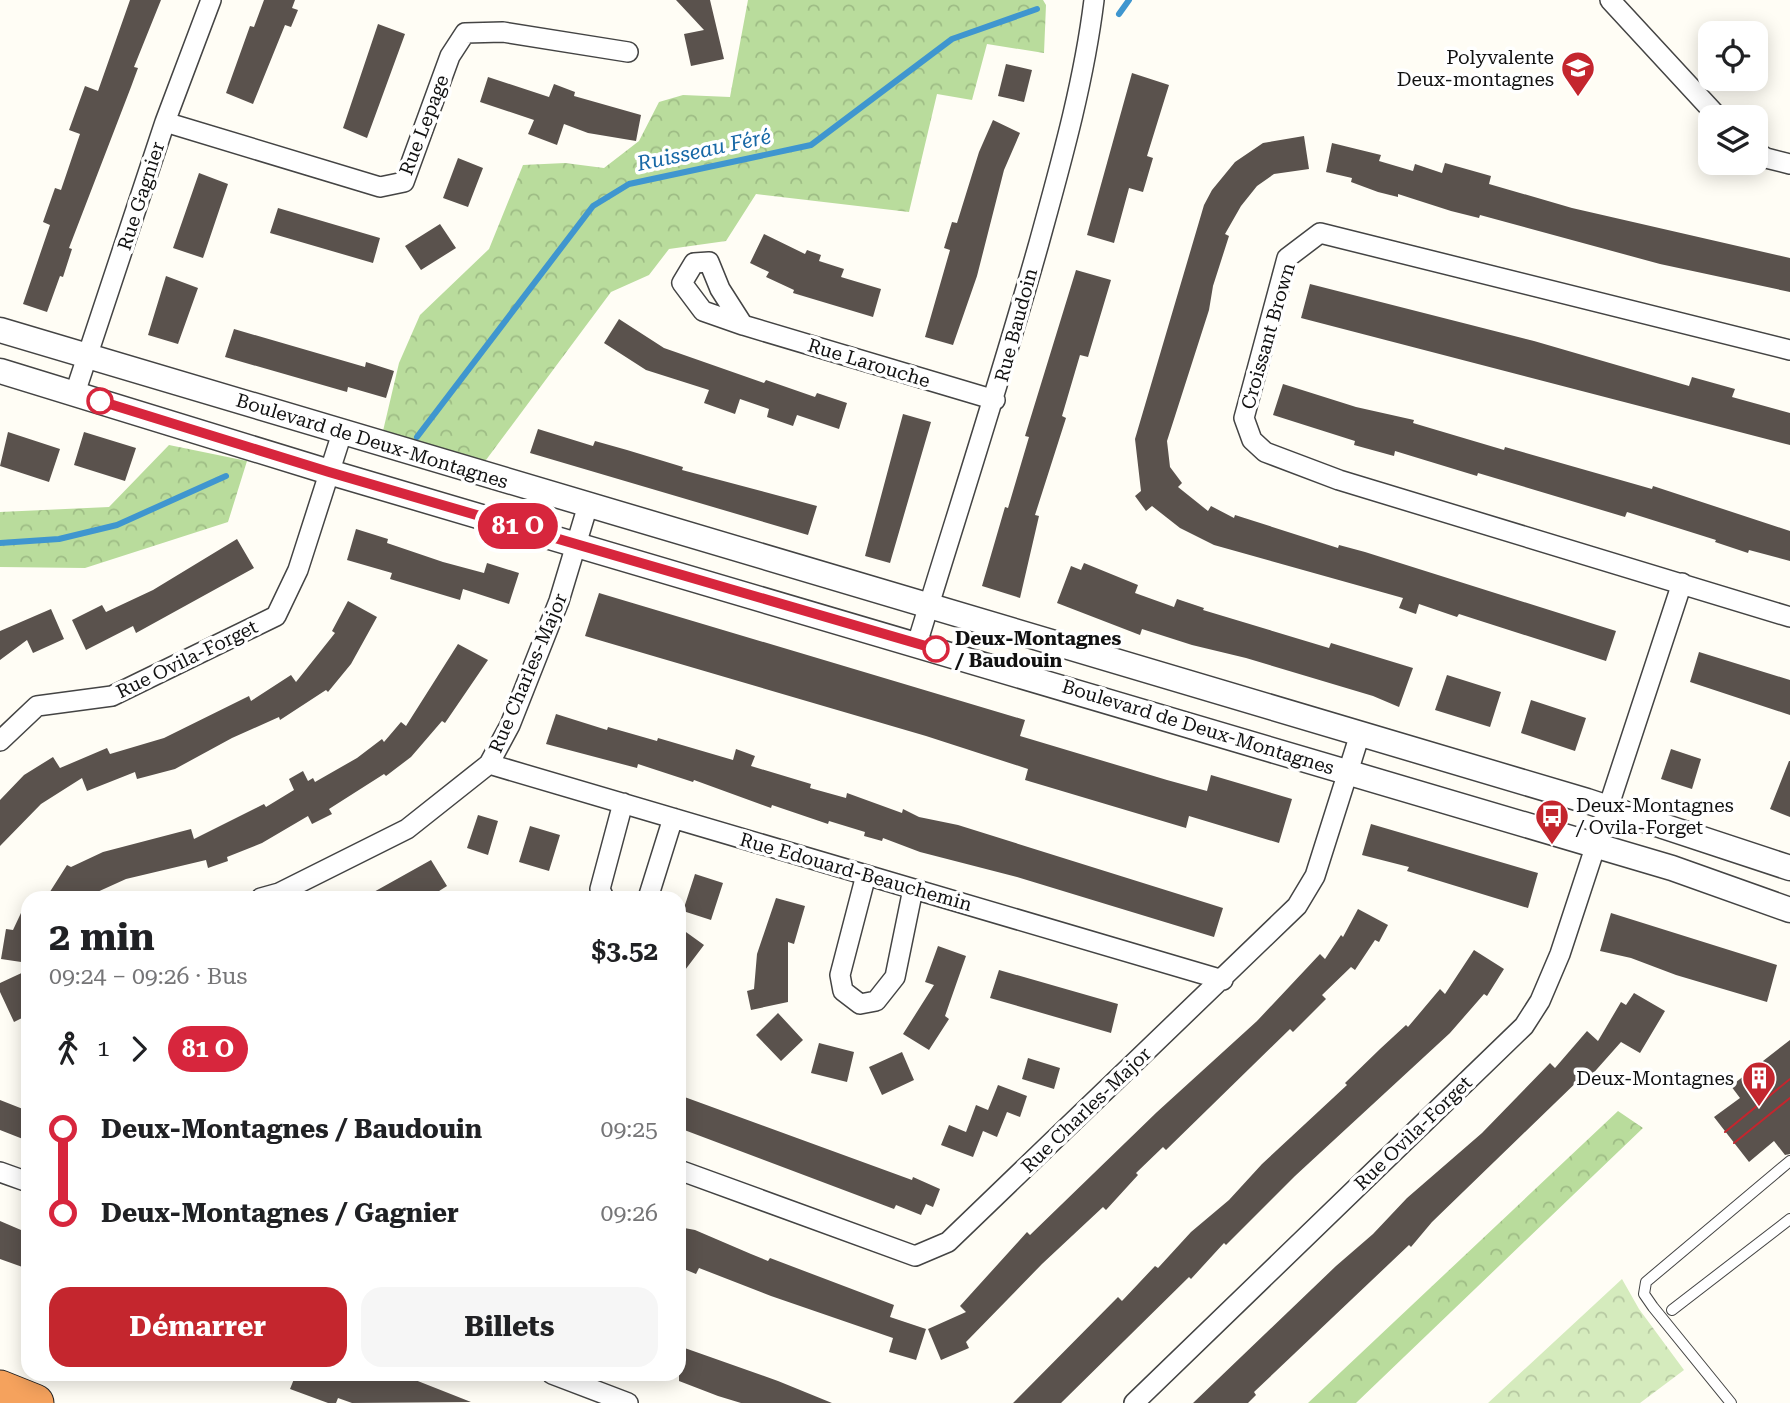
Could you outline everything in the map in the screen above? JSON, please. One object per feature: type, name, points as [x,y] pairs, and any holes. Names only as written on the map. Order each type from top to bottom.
[{"type":"highway","points":[[0,1389],[35,1403]]},
{"type":"street","name":"Rue Gagnier","points":[[75,393],[165,122],[211,0]]},
{"type":"street","name":"Rue Baudoin","points":[[917,644],[995,400],[1063,154],[1089,36],[1094,0]]},
{"type":"street","points":[[1611,0],[1707,105]]},
{"type":"street","name":"Rue Lepage","points":[[165,122],[380,187],[404,182],[450,56],[465,33],[503,32],[628,52]]},
{"type":"street","points":[[1768,158],[1790,164]]},
{"type":"street","name":"Croissant Brown","points":[[1682,583],[1339,480],[1265,452],[1252,440],[1244,418],[1287,258],[1320,233],[1790,350]]},
{"type":"street","name":"Rue Larouche","points":[[743,325],[995,400]]},
{"type":"street","name":"Boulevard de Deux-Montagnes","points":[[0,330],[1607,807],[1790,868]]},
{"type":"street","name":"Boulevard de Deux-Montagnes","points":[[0,371],[329,472],[1594,845],[1716,882],[1790,910]]},
{"type":"street","name":"Rue Ovila-Forget","points":[[0,741],[37,706],[112,696],[276,616],[298,570],[342,433]]},
{"type":"street","name":"Rue Charles-Major","points":[[282,891],[407,829],[489,764],[510,725],[559,601],[588,505]]},
{"type":"street","points":[[1682,583],[1790,617]]},
{"type":"street","name":"Rue Ovila-Forget","points":[[1134,1403],[1524,1026],[1540,1001],[1560,954],[1682,583]]},
{"type":"street","name":"Rue Charles-Major","points":[[686,1173],[915,1256],[948,1242],[1297,906],[1315,876],[1360,734]]},
{"type":"street","name":"Rue Edouard-Beauchemin","points":[[489,764],[1223,980]]},
{"type":"street","points":[[601,891],[623,803]]},
{"type":"street","points":[[650,891],[673,818]]},
{"type":"street","points":[[866,875],[840,975],[844,991],[860,1004],[876,1001],[895,977],[913,889]]},
{"type":"street","points":[[0,1172],[21,1180]]},
{"type":"street","points":[[570,1381],[628,1403]]},
{"type":"lane","points":[[1731,1403],[1653,1307],[1644,1294],[1646,1282],[1790,1161]]},
{"type":"lane","points":[[1672,1310],[1790,1219]]},
{"type":"green space","points":[[748,0],[1043,0],[1046,5],[1044,53],[987,44],[972,100],[937,94],[909,212],[756,194],[726,241],[669,249],[649,275],[611,292],[483,464],[383,431],[399,363],[420,315],[489,249],[523,165],[565,163],[604,168],[639,141],[659,102],[683,95],[730,97]]},
{"type":"green space","points":[[169,445],[247,461],[228,522],[85,568],[0,567],[0,512],[109,507]]},
{"type":"green space","points":[[1618,1111],[1643,1128],[1356,1403],[1308,1403]]},
{"type":"green space","points":[[1622,1279],[1639,1309],[1684,1370],[1640,1403],[1488,1403]]},
{"type":"building","points":[[130,0],[161,0],[134,67],[138,68],[131,87],[69,248],[72,249],[63,277],[60,276],[47,312],[23,304],[50,225],[43,222],[55,188],[61,190],[80,134],[69,130],[85,86],[98,91]]},
{"type":"building","points":[[264,0],[295,0],[292,8],[298,10],[291,27],[285,25],[253,104],[226,93],[250,26],[254,27]]},
{"type":"building","points":[[676,0],[710,0],[724,59],[691,66],[684,34],[704,30]]},
{"type":"building","points":[[378,24],[405,34],[367,138],[343,128]]},
{"type":"building","points":[[1006,64],[1032,70],[1024,102],[998,96]]},
{"type":"building","points":[[1132,73],[1169,85],[1147,156],[1153,158],[1143,192],[1129,188],[1114,243],[1087,235]]},
{"type":"building","points":[[488,77],[549,97],[554,84],[575,92],[574,96],[641,115],[636,141],[588,133],[564,124],[557,145],[528,134],[534,120],[480,102]]},
{"type":"building","points":[[993,120],[1020,133],[1004,170],[977,276],[953,345],[925,337],[950,250],[944,248],[952,222],[957,223],[979,152]]},
{"type":"building","points":[[1304,136],[1309,169],[1274,174],[1257,186],[1241,206],[1225,234],[1229,236],[1213,286],[1209,310],[1167,441],[1170,467],[1182,483],[1178,487],[1208,511],[1211,506],[1234,518],[1235,515],[1338,548],[1339,545],[1365,552],[1616,631],[1606,661],[1419,604],[1416,614],[1399,608],[1403,598],[1214,545],[1180,528],[1152,506],[1146,511],[1135,496],[1141,491],[1135,439],[1204,205],[1212,190],[1235,162],[1263,143]]},
{"type":"building","points":[[1332,143],[1381,155],[1379,161],[1413,171],[1415,164],[1442,173],[1445,163],[1491,176],[1489,184],[1572,208],[1790,258],[1790,292],[1660,264],[1480,215],[1479,218],[1451,211],[1398,194],[1398,197],[1378,192],[1351,182],[1352,178],[1326,172]]},
{"type":"building","points":[[458,158],[483,168],[468,207],[443,198]]},
{"type":"building","points":[[199,173],[228,184],[203,258],[173,248]]},
{"type":"building","points":[[278,208],[380,238],[373,263],[270,233]]},
{"type":"building","points":[[440,224],[456,248],[421,270],[405,246]]},
{"type":"building","points":[[764,234],[805,254],[807,250],[821,255],[819,261],[844,269],[841,277],[881,289],[873,317],[793,293],[794,290],[766,277],[769,272],[750,263]]},
{"type":"building","points":[[1076,270],[1111,280],[1088,357],[1080,355],[1062,416],[1066,418],[1035,515],[1039,516],[1020,598],[982,586],[1005,507],[1008,508],[1029,437],[1025,436]]},
{"type":"building","points":[[166,276],[198,288],[178,344],[148,335]]},
{"type":"building","points":[[1310,284],[1534,341],[1689,386],[1692,377],[1735,389],[1732,397],[1790,413],[1790,445],[1301,318]]},
{"type":"building","points":[[619,319],[664,348],[764,383],[766,380],[815,397],[817,393],[847,403],[839,429],[797,415],[793,426],[767,417],[769,409],[740,399],[735,414],[704,403],[709,390],[646,370],[604,343]]},
{"type":"building","points":[[234,329],[365,367],[366,362],[394,371],[386,398],[348,387],[347,392],[225,357]]},
{"type":"building","points":[[1283,384],[1356,407],[1414,420],[1413,423],[1504,450],[1505,447],[1652,489],[1653,486],[1790,531],[1790,561],[1749,550],[1748,553],[1627,512],[1625,517],[1478,473],[1477,476],[1395,451],[1394,456],[1354,445],[1355,441],[1273,415]]},
{"type":"building","points":[[903,414],[931,422],[890,563],[865,556]]},
{"type":"building","points":[[538,429],[593,446],[595,441],[683,467],[682,470],[817,506],[808,535],[530,453]]},
{"type":"building","points":[[8,432],[60,449],[49,482],[0,466]]},
{"type":"building","points":[[84,432],[136,448],[125,481],[74,465]]},
{"type":"building","points":[[356,529],[443,562],[484,573],[487,563],[519,573],[509,604],[463,589],[460,600],[390,579],[392,573],[347,560]]},
{"type":"building","points":[[237,539],[254,568],[136,633],[133,626],[86,650],[72,620],[102,605],[106,612],[153,590]]},
{"type":"building","points":[[1084,563],[1138,585],[1135,593],[1174,607],[1177,599],[1204,608],[1203,610],[1329,648],[1331,643],[1413,668],[1399,707],[1373,696],[1142,629],[1140,635],[1057,603],[1071,566],[1081,570]]},
{"type":"building","points":[[599,593],[1025,720],[1020,736],[1167,780],[1207,791],[1211,775],[1292,799],[1279,843],[1189,816],[1186,828],[1025,780],[1028,769],[926,736],[585,636]]},
{"type":"building","points":[[348,601],[377,617],[351,664],[328,692],[326,690],[280,720],[279,717],[232,738],[175,769],[137,779],[135,772],[87,791],[82,778],[41,804],[0,846],[0,800],[24,775],[53,757],[60,768],[107,748],[110,754],[164,738],[249,696],[251,701],[291,675],[296,682],[335,633],[332,631]]},
{"type":"building","points":[[51,609],[64,639],[33,653],[27,640],[0,660],[0,631]]},
{"type":"building","points":[[458,644],[488,660],[445,723],[442,721],[411,757],[386,776],[384,774],[329,809],[332,814],[312,824],[308,816],[262,843],[227,857],[228,861],[208,868],[206,860],[126,879],[99,891],[50,891],[67,865],[71,867],[103,852],[191,829],[194,839],[264,804],[266,807],[294,790],[289,779],[303,771],[308,781],[313,778],[315,782],[357,758],[382,739],[384,742],[401,722],[406,726]]},
{"type":"building","points":[[1699,652],[1790,680],[1790,715],[1690,682]]},
{"type":"building","points":[[1447,675],[1501,692],[1490,727],[1435,710]]},
{"type":"building","points":[[1531,700],[1586,718],[1575,751],[1521,733]]},
{"type":"building","points":[[556,714],[607,730],[608,727],[657,741],[658,738],[733,760],[736,749],[755,756],[751,766],[811,784],[810,788],[846,798],[847,793],[902,813],[903,809],[919,817],[958,825],[1223,908],[1214,937],[1017,877],[920,852],[883,838],[882,841],[864,836],[865,832],[829,821],[828,824],[772,805],[771,808],[694,780],[693,782],[638,764],[637,768],[546,744]]},
{"type":"building","points":[[1671,749],[1701,759],[1692,789],[1661,779]]},
{"type":"building","points":[[1790,761],[1790,817],[1770,809]]},
{"type":"building","points":[[478,815],[498,821],[488,855],[467,848]]},
{"type":"building","points":[[1371,824],[1538,873],[1528,908],[1407,871],[1409,867],[1362,855]]},
{"type":"building","points":[[530,826],[560,835],[549,871],[519,862]]},
{"type":"building","points":[[431,860],[447,886],[439,891],[376,891]]},
{"type":"building","points":[[695,874],[723,883],[711,920],[686,912],[686,902]]},
{"type":"building","points":[[776,898],[805,906],[794,944],[788,942],[788,1002],[751,1010],[747,991],[754,989],[757,954]]},
{"type":"building","points":[[1358,909],[1388,925],[1379,942],[1375,940],[1355,970],[1351,967],[1322,995],[1326,999],[1293,1032],[1290,1029],[1166,1150],[1163,1147],[1136,1173],[1138,1175],[1106,1210],[1103,1207],[1042,1264],[966,1342],[969,1348],[941,1360],[928,1329],[966,1312],[960,1306],[1027,1232],[1030,1235],[1157,1112],[1257,1021],[1320,954],[1325,959],[1341,935],[1343,937]]},
{"type":"building","points":[[21,913],[21,962],[1,959],[6,929],[13,930]]},
{"type":"building","points":[[1611,913],[1777,965],[1767,1002],[1676,975],[1631,958],[1600,951]]},
{"type":"building","points":[[686,932],[704,945],[686,969]]},
{"type":"building","points":[[938,946],[966,956],[945,1016],[949,1019],[929,1050],[903,1034],[934,985],[925,982]]},
{"type":"building","points":[[1474,950],[1504,969],[1487,996],[1484,994],[1450,1033],[1295,1176],[1226,1245],[1224,1243],[1191,1279],[1189,1277],[1061,1403],[1013,1403],[1118,1297],[1122,1301],[1155,1266],[1158,1268],[1191,1232],[1229,1200],[1262,1164],[1347,1085],[1345,1083],[1380,1049],[1406,1025],[1408,1027],[1440,989],[1445,994]]},
{"type":"building","points":[[999,970],[1118,1004],[1111,1033],[990,998]]},
{"type":"building","points":[[21,973],[21,1018],[14,1022],[0,992],[0,983]]},
{"type":"building","points":[[1634,993],[1665,1011],[1640,1053],[1621,1042],[1589,1078],[1585,1074],[1432,1222],[1411,1247],[1409,1245],[1254,1392],[1256,1395],[1248,1403],[1193,1403],[1373,1234],[1407,1198],[1482,1133],[1550,1063],[1555,1068],[1587,1031],[1598,1041],[1621,1002],[1626,1005]]},
{"type":"building","points":[[778,1013],[803,1040],[781,1061],[756,1035]]},
{"type":"building","name":"Deux-Montagnes","points":[[1790,1040],[1790,1154],[1785,1155],[1774,1141],[1749,1162],[1714,1117],[1740,1098],[1731,1086]]},
{"type":"building","points":[[819,1043],[854,1052],[847,1082],[811,1073]]},
{"type":"building","points":[[902,1052],[914,1080],[882,1095],[869,1067]]},
{"type":"building","points":[[1028,1058],[1060,1068],[1054,1089],[1022,1079]]},
{"type":"building","points":[[998,1085],[1027,1096],[1020,1117],[1007,1112],[997,1137],[983,1131],[973,1157],[941,1145],[949,1125],[966,1132],[976,1105],[988,1110]]},
{"type":"building","points":[[686,1098],[912,1180],[913,1177],[940,1189],[933,1207],[926,1204],[921,1215],[896,1205],[894,1209],[686,1131]]},
{"type":"building","points":[[0,1100],[21,1108],[21,1138],[0,1130]]},
{"type":"building","points":[[0,1221],[21,1230],[21,1266],[0,1259]]},
{"type":"building","points":[[686,1228],[768,1261],[770,1258],[894,1305],[890,1317],[926,1329],[916,1360],[889,1352],[893,1338],[699,1268],[696,1274],[686,1270]]},
{"type":"building","points":[[686,1348],[832,1403],[741,1403],[679,1381],[686,1381]]},
{"type":"building","points":[[293,1381],[418,1381],[471,1402],[352,1403],[338,1398],[336,1403],[328,1403],[290,1389]]},
{"type":"waterway","name":"Ruisseau Féré","points":[[1119,14],[1129,0]]},
{"type":"waterway","name":"Ruisseau Féré","points":[[417,437],[593,206],[629,184],[811,145],[952,39],[1037,9]]},
{"type":"waterway","name":"Ruisseau Féré","points":[[0,543],[59,539],[117,525],[226,476]]},
{"type":"tram line","points":[[1725,1132],[1790,1079]]},
{"type":"tram line","points":[[1734,1143],[1790,1098]]},
{"type":"bus line","points":[[100,401],[329,472],[936,649]]},
{"type":"place","name":"Polyvalente Deux-montagnes","points":[[1578,98]]},
{"type":"place","name":"Deux-Montagnes / Baudouin","points":[[936,649]]},
{"type":"place","name":"Deux-Montagnes / Ovila-Forget","points":[[1552,846]]},
{"type":"place","name":"Deux-Montagnes","points":[[1759,1108]]}]
